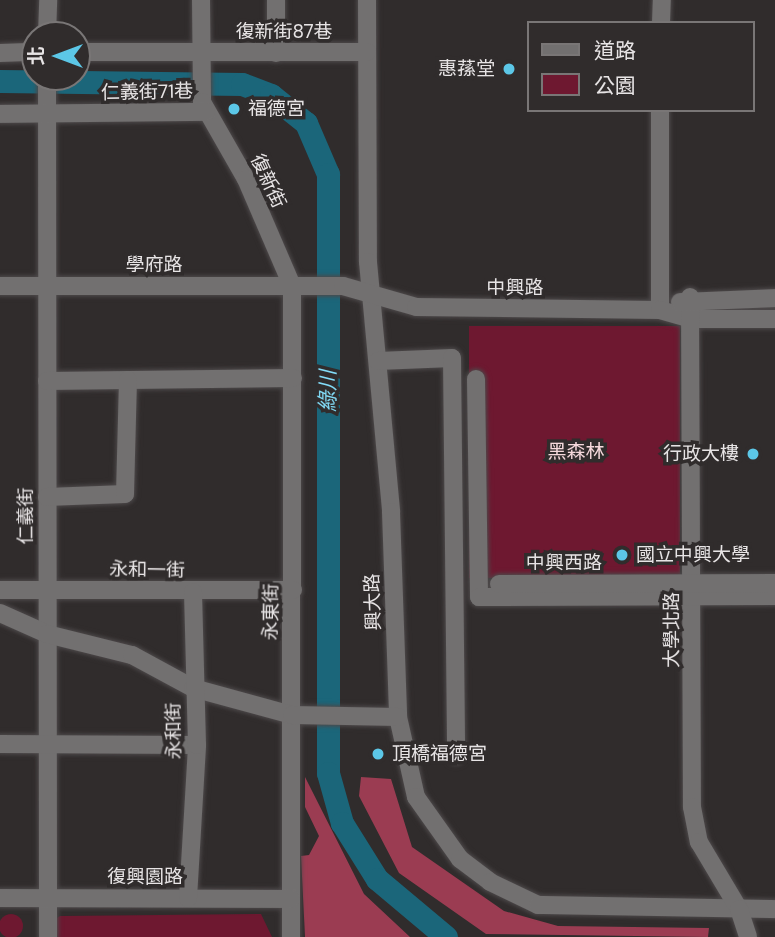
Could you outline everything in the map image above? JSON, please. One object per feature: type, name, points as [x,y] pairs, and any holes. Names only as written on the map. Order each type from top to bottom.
[{"type":"street","points":[[47,21],[48,0]]},
{"type":"street","points":[[201,0],[204,104]]},
{"type":"street","points":[[276,0],[276,53]]},
{"type":"street","name":"興大路","points":[[367,0],[372,292],[391,512],[398,718],[410,778],[425,814],[460,859],[498,887],[556,909],[775,909]]},
{"type":"street","points":[[661,21],[662,0]]},
{"type":"street","points":[[0,52],[21,52]]},
{"type":"street","name":"復新街87巷","points":[[91,53],[201,61],[276,53],[367,52]]},
{"type":"street","name":"仁義街","points":[[48,91],[48,937]]},
{"type":"street","name":"仁義街71巷","points":[[0,114],[48,105],[204,104]]},
{"type":"street","name":"復新街","points":[[204,104],[301,286]]},
{"type":"street","points":[[660,112],[660,310]]},
{"type":"street","name":"學府路","points":[[0,286],[343,286],[372,292]]},
{"type":"street","name":"永東街","points":[[291,937],[300,716],[293,590],[293,378],[301,286]]},
{"type":"street","name":"中興路","points":[[372,292],[416,307],[660,310],[691,319],[775,319]]},
{"type":"street","name":"中興路","points":[[660,310],[690,298],[775,298]]},
{"type":"street","name":"大學北路","points":[[690,298],[694,590],[692,807],[699,842],[739,909],[748,937]]},
{"type":"street","points":[[377,361],[452,358],[456,755]]},
{"type":"street","points":[[47,381],[293,378]]},
{"type":"street","name":"中興西路","points":[[476,379],[479,591],[694,590],[775,596]]},
{"type":"street","points":[[47,497],[125,494],[128,380]]},
{"type":"street","name":"中興西路","points":[[694,590],[775,583]]},
{"type":"street","name":"永和一街","points":[[0,590],[293,590]]},
{"type":"street","points":[[193,592],[193,688],[300,716],[398,718]]},
{"type":"street","name":"永和街","points":[[0,613],[47,634],[132,655],[193,688],[197,745],[188,898]]},
{"type":"street","points":[[0,744],[197,745]]},
{"type":"street","name":"復興園路","points":[[0,898],[291,899]]},
{"type":"green space","name":"黑森林","points":[[469,326],[680,326],[680,578],[469,578]]},
{"type":"green space","points":[[6,914],[16,914],[23,921],[23,931],[16,938],[6,938],[-1,931],[-1,921]]},
{"type":"green space","points":[[261,914],[272,937],[54,937],[54,920],[60,916]]},
{"type":"shaded area","points":[[305,777],[364,894],[410,937],[305,937],[301,856],[309,855],[319,836],[305,807]]},
{"type":"shaded area","points":[[361,777],[391,779],[412,847],[504,911],[558,926],[709,928],[708,937],[486,934],[399,873],[359,796]]},
{"type":"waterway","name":"綠川","points":[[0,81],[242,84],[271,95],[306,123],[328,174],[328,773],[342,823],[377,879],[446,937]]},
{"type":"place","name":"惠蓀堂","points":[[509,69]]},
{"type":"place","name":"福德宮","points":[[234,109]]},
{"type":"place","name":"行政大樓","points":[[753,454]]},
{"type":"place","name":"國立中興大學","points":[[622,555]]},
{"type":"place","name":"頂橋福德宮","points":[[378,754]]}]
